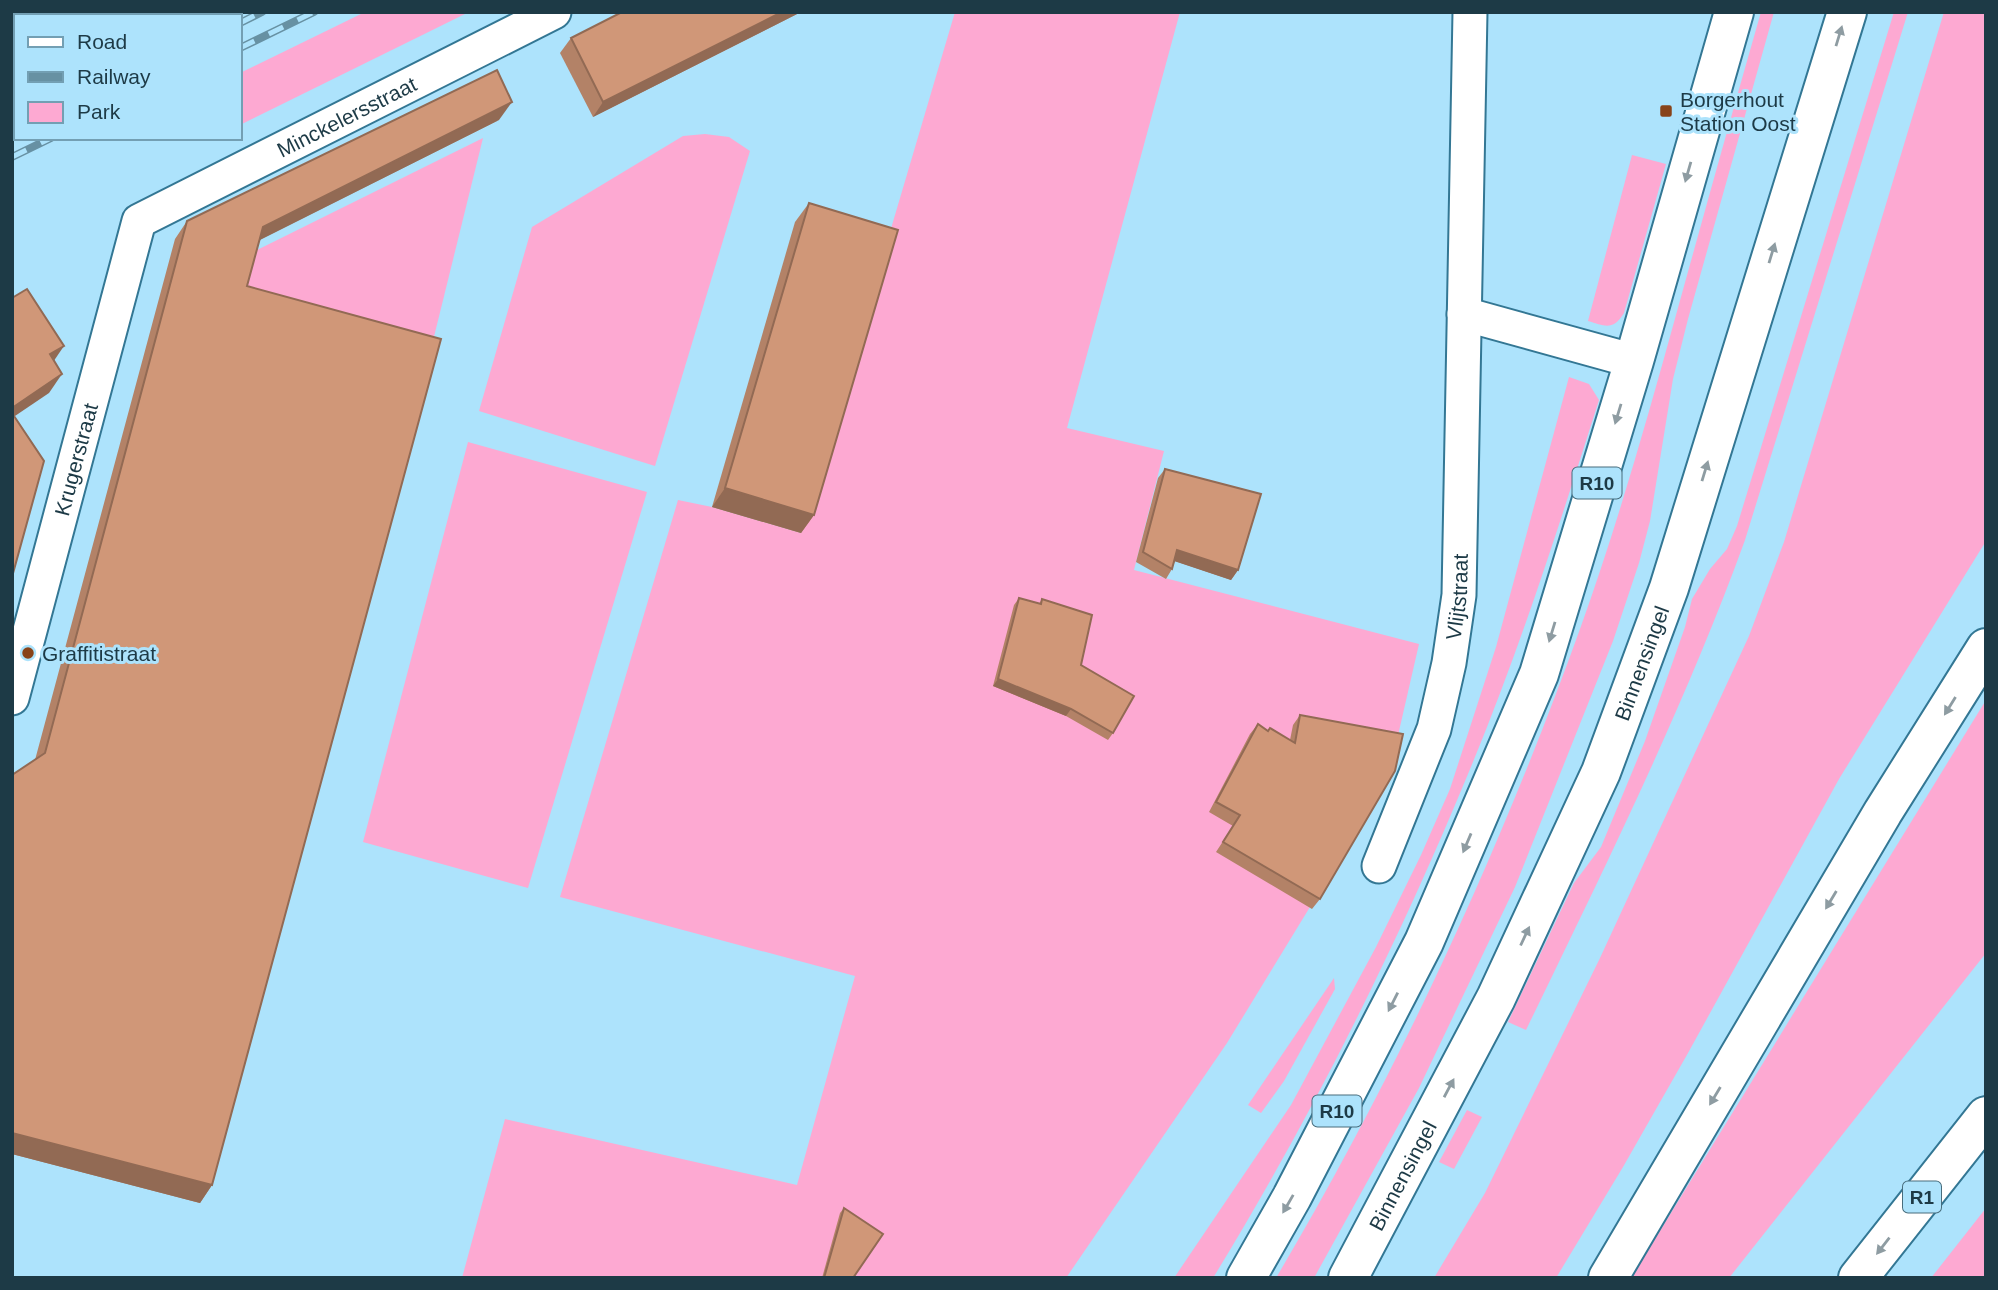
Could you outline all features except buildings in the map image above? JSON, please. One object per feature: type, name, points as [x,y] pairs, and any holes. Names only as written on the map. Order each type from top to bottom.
[{"type":"main road","name":"R10","points":[[1246,1278],[1292,1198],[1424,942],[1539,674],[1634,361],[1734,12]]},
{"type":"main road","name":"Binnensingel","points":[[1348,1278],[1496,998],[1601,772],[1669,588],[1847,12]]},
{"type":"main road","points":[[1608,1278],[1883,812],[1986,648]]},
{"type":"main road","name":"R1","points":[[1858,1278],[1986,1116]]},
{"type":"street","name":"Minckelersstraat","points":[[139,220],[554,12]]},
{"type":"street","name":"Vlijtstraat","points":[[1378,866],[1434,729],[1450,663],[1459,595],[1470,12]]},
{"type":"street","name":"Krugerstraat","points":[[12,698],[139,220]]},
{"type":"street","points":[[1464,314],[1634,361]]},
{"type":"green space","points":[[365,12],[469,12],[242,124],[242,72]]},
{"type":"green space","points":[[955,12],[1180,12],[1067,428],[1164,451],[1134,570],[1419,644],[1388,779],[1227,1043],[1066,1278],[462,1278],[505,1119],[797,1185],[855,976],[560,897],[678,500],[801,533]]},
{"type":"green space","points":[[1761,12],[1774,12],[1688,319],[1673,379],[1650,521],[1613,641],[1515,887],[1419,1088],[1314,1278],[1276,1278],[1364,1121],[1443,961],[1549,713],[1594,590],[1631,473]]},
{"type":"green space","points":[[1894,12],[1908,12],[1745,540],[1669,726],[1526,1030],[1508,1022],[1574,883],[1601,847],[1645,741],[1685,627],[1692,599],[1710,569],[1727,549],[1737,526]]},
{"type":"green space","points":[[1944,12],[1986,12],[1986,541],[1839,779],[1688,1053],[1556,1278],[1434,1278],[1485,1193],[1600,958],[1749,636],[1784,542]]},
{"type":"green space","points":[[705,134],[729,137],[750,151],[655,466],[479,411],[532,227],[683,136]]},
{"type":"green space","points":[[483,138],[429,357],[234,304],[247,255]]},
{"type":"green space","points":[[1632,155],[1666,164],[1624,313],[1616,323],[1608,326],[1588,321]]},
{"type":"green space","points":[[1569,377],[1589,384],[1599,400],[1521,635],[1487,728],[1441,839],[1382,967],[1318,1094],[1213,1278],[1174,1278],[1291,1105],[1376,947],[1450,789],[1496,647]]},
{"type":"green space","points":[[468,442],[647,492],[528,888],[363,842]]},
{"type":"green space","points":[[1986,700],[1986,953],[1729,1278],[1631,1278]]},
{"type":"green space","points":[[1334,978],[1335,989],[1284,1081],[1261,1113],[1248,1105]]},
{"type":"green space","points":[[1467,1110],[1482,1117],[1454,1169],[1439,1162]]},
{"type":"green space","points":[[1986,1208],[1986,1273],[1982,1278],[1931,1278]]},
{"type":"railway","points":[[54,14],[58,12]]},
{"type":"railway","points":[[106,14],[109,12]]},
{"type":"railway","points":[[242,22],[262,12]]},
{"type":"railway","points":[[242,47],[314,12]]},
{"type":"railway","points":[[12,157],[47,140]]},
{"type":"place","name":"Borgerhout Station Oost","points":[[1666,111]]},
{"type":"place","name":"Graffitistraat","points":[[28,653]]}]
